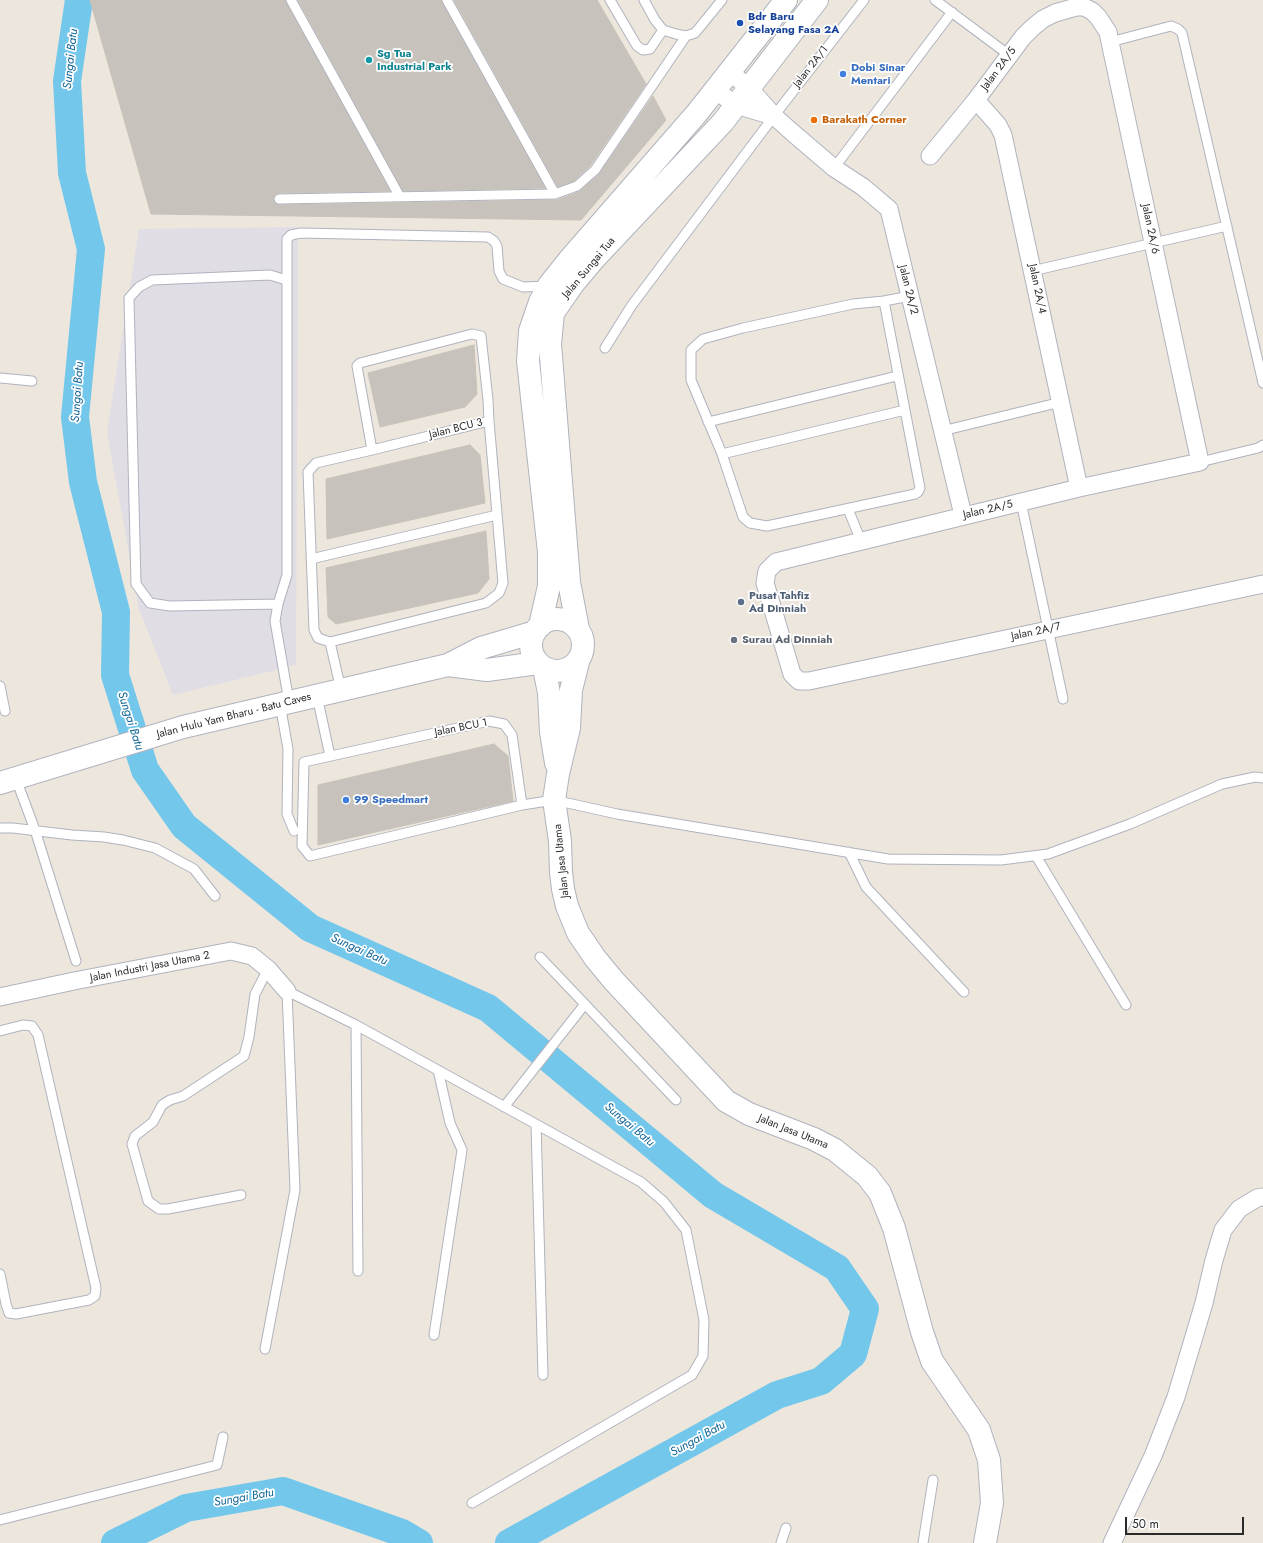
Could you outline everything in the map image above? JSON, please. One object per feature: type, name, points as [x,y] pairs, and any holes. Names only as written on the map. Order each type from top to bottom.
[{"type":"main road","name":"Jalan Sungai Tua","points":[[537,629],[549,586],[549,552],[528,362],[530,331],[540,302],[549,286],[730,72],[786,0]]},
{"type":"main road","name":"Jalan Sungai Tua","points":[[578,629],[569,582],[550,352],[553,313],[572,284],[594,259],[723,122],[817,0]]},
{"type":"main road","points":[[556,619],[564,620],[572,624],[578,629],[584,645],[578,662],[566,670],[558,672],[541,666],[534,656],[531,648],[532,640],[537,629],[547,621],[556,619]]},
{"type":"main road","name":"Jalan Hulu Yam Bharu - Batu Caves","points":[[8,781],[183,727],[448,665],[481,648],[537,629]]},
{"type":"main road","name":"Jalan Jasa Utama","points":[[578,662],[571,690],[569,728],[558,774],[554,800],[560,841],[561,872],[567,906],[578,933],[614,981],[726,1101],[748,1114],[814,1139],[835,1150],[867,1176],[880,1193],[894,1228],[922,1332],[932,1361],[979,1430],[988,1460],[992,1503],[985,1543]]},
{"type":"main road","name":"Jalan Hulu Yam Bharu - Batu Caves","points":[[448,665],[487,670],[541,666]]},
{"type":"main road","name":"Jalan Jasa Utama","points":[[541,666],[549,693],[551,732],[558,774]]},
{"type":"street","name":"Jalan 2A/6","points":[[1084,7],[1098,16],[1108,32],[1200,462]]},
{"type":"street","name":"Jalan 2A/5","points":[[930,156],[976,100],[1023,37],[1043,19],[1068,9],[1084,7]]},
{"type":"street","name":"Jalan 2A/2","points":[[730,72],[742,96]]},
{"type":"street","name":"Jalan 2A/2","points":[[715,90],[742,96],[774,116],[834,168],[863,187],[889,209],[962,515]]},
{"type":"street","name":"Jalan 2A/4","points":[[976,100],[998,125],[1003,135],[1079,488]]},
{"type":"street","name":"Jalan 2A/5","points":[[809,681],[799,681],[792,674],[765,582],[767,571],[776,562],[962,515],[1200,462]]},
{"type":"street","name":"Jalan 2A/7","points":[[809,681],[1263,584]]},
{"type":"street","name":"Jalan Industri Jasa Utama 2","points":[[0,997],[231,952],[252,956],[268,969],[287,991]]},
{"type":"street","points":[[1112,1543],[1153,1456],[1176,1397],[1204,1303],[1223,1230],[1239,1209],[1257,1198],[1263,1197]]},
{"type":"lane","points":[[291,0],[400,197]]},
{"type":"lane","points":[[447,0],[555,194]]},
{"type":"lane","points":[[610,0],[637,46],[643,50],[650,49],[663,30]]},
{"type":"lane","points":[[644,0],[655,20],[663,30],[686,36],[696,33],[722,0]]},
{"type":"lane","name":"Jalan 2A/1","points":[[605,348],[632,305],[774,116],[864,0]]},
{"type":"lane","points":[[935,0],[1009,55]]},
{"type":"lane","points":[[834,168],[952,12]]},
{"type":"lane","points":[[1110,42],[1171,26],[1178,29],[1182,33],[1263,383]]},
{"type":"lane","points":[[279,199],[555,194],[577,186],[595,170],[686,36]]},
{"type":"lane","points":[[1032,271],[1227,226]]},
{"type":"lane","points":[[294,831],[287,814],[288,750],[275,621],[278,604],[287,575],[287,239],[291,235],[301,233],[488,237],[494,241],[497,246],[499,271],[503,279],[523,287],[549,286]]},
{"type":"lane","points":[[278,604],[170,606],[150,603],[136,584],[129,298],[139,287],[152,280],[270,275],[286,280]]},
{"type":"lane","points":[[884,301],[920,488],[918,492],[848,509],[767,526],[750,523],[743,517],[722,454],[691,380],[691,350],[703,338],[743,328],[853,304],[884,301],[910,296]]},
{"type":"lane","points":[[372,450],[357,366],[360,363],[472,334],[481,336],[489,421]]},
{"type":"lane","points":[[708,422],[898,376]]},
{"type":"lane","points":[[0,378],[32,380]]},
{"type":"lane","points":[[942,431],[1061,402]]},
{"type":"lane","points":[[722,454],[905,410]]},
{"type":"lane","name":"Jalan BCU 3","points":[[489,421],[503,583],[499,593],[486,602],[330,642],[318,638],[314,630],[308,472],[316,463],[372,450],[489,421]]},
{"type":"lane","points":[[1200,462],[1258,448],[1263,445]]},
{"type":"lane","points":[[1021,502],[1063,699]]},
{"type":"lane","points":[[848,509],[861,541]]},
{"type":"lane","points":[[312,559],[497,515]]},
{"type":"lane","points":[[330,642],[341,690]]},
{"type":"lane","points":[[0,686],[5,711]]},
{"type":"lane","points":[[317,696],[330,756]]},
{"type":"lane","name":"Jalan BCU 1","points":[[489,721],[504,724],[512,735],[522,805],[310,856],[302,846],[304,762],[330,756],[489,721]]},
{"type":"lane","points":[[522,805],[554,800],[618,814],[888,859],[1001,860],[1048,854],[1130,824],[1222,784],[1255,777],[1263,778]]},
{"type":"lane","points":[[8,781],[35,830],[76,961]]},
{"type":"lane","points":[[0,828],[35,830],[72,835],[104,836],[155,848],[194,869],[215,896]]},
{"type":"lane","points":[[849,852],[866,887],[964,992]]},
{"type":"lane","points":[[1036,856],[1126,1005]]},
{"type":"lane","points":[[540,957],[676,1100]]},
{"type":"lane","points":[[241,1195],[168,1209],[159,1209],[148,1201],[132,1144],[135,1136],[154,1122],[162,1105],[170,1100],[183,1096],[244,1056],[249,1037],[255,994],[268,969]]},
{"type":"lane","points":[[265,1349],[295,1190],[287,991],[356,1025],[641,1182],[664,1202],[686,1230],[704,1320],[703,1356],[692,1375],[472,1503]]},
{"type":"lane","points":[[504,1107],[585,1004]]},
{"type":"lane","points":[[0,1031],[23,1025],[32,1026],[38,1035],[96,1288],[95,1296],[89,1300],[30,1312],[16,1314],[9,1313],[0,1274]]},
{"type":"lane","points":[[356,1025],[358,1271]]},
{"type":"lane","points":[[434,1336],[462,1150],[450,1123],[438,1070]]},
{"type":"lane","points":[[536,1124],[543,1375]]},
{"type":"lane","points":[[0,1520],[217,1465],[223,1436]]},
{"type":"lane","points":[[924,1543],[933,1480]]},
{"type":"lane","points":[[781,1543],[786,1528]]},
{"type":"shaded area","points":[[298,227],[296,665],[173,695],[139,609],[107,432],[139,229]]},
{"type":"building","points":[[90,0],[285,0],[390,191],[279,193],[276,194],[273,199],[274,202],[279,205],[557,200],[579,192],[599,174],[653,96],[666,120],[581,220],[151,214]]},
{"type":"building","points":[[298,0],[441,0],[545,188],[403,191]]},
{"type":"building","points":[[454,0],[597,0],[646,84],[590,166],[574,181],[558,187]]},
{"type":"building","points":[[474,345],[477,394],[465,407],[380,427],[368,373]]},
{"type":"building","points":[[470,445],[480,455],[485,503],[327,539],[326,479]]},
{"type":"building","points":[[486,531],[489,579],[478,593],[336,624],[328,617],[326,568]]},
{"type":"building","points":[[494,744],[508,756],[513,801],[318,845],[318,785]]},
{"type":"waterway","name":"Sungai Batu","points":[[79,0],[67,81],[72,173],[91,249],[75,417],[83,482],[116,612],[115,675],[145,770],[184,826],[310,928],[488,1008],[713,1195],[837,1268],[865,1309],[853,1354],[821,1381],[777,1395],[509,1543]]},
{"type":"waterway","name":"Sungai Batu","points":[[115,1543],[186,1508],[283,1491],[402,1533],[419,1543]]},
{"type":"place","name":"Bdr Baru Selayang Fasa 2A","points":[[740,23]]},
{"type":"place","name":"Sg Tua Industrial Park","points":[[369,60]]},
{"type":"place","name":"Dobi Sinar Mentari","points":[[843,74]]},
{"type":"place","name":"Barakath Corner","points":[[814,120]]},
{"type":"place","name":"Pusat Tahfiz Ad Dinniah","points":[[741,602]]},
{"type":"place","name":"Surau Ad Dinniah","points":[[734,640]]},
{"type":"place","name":"99 Speedmart","points":[[346,800]]}]
